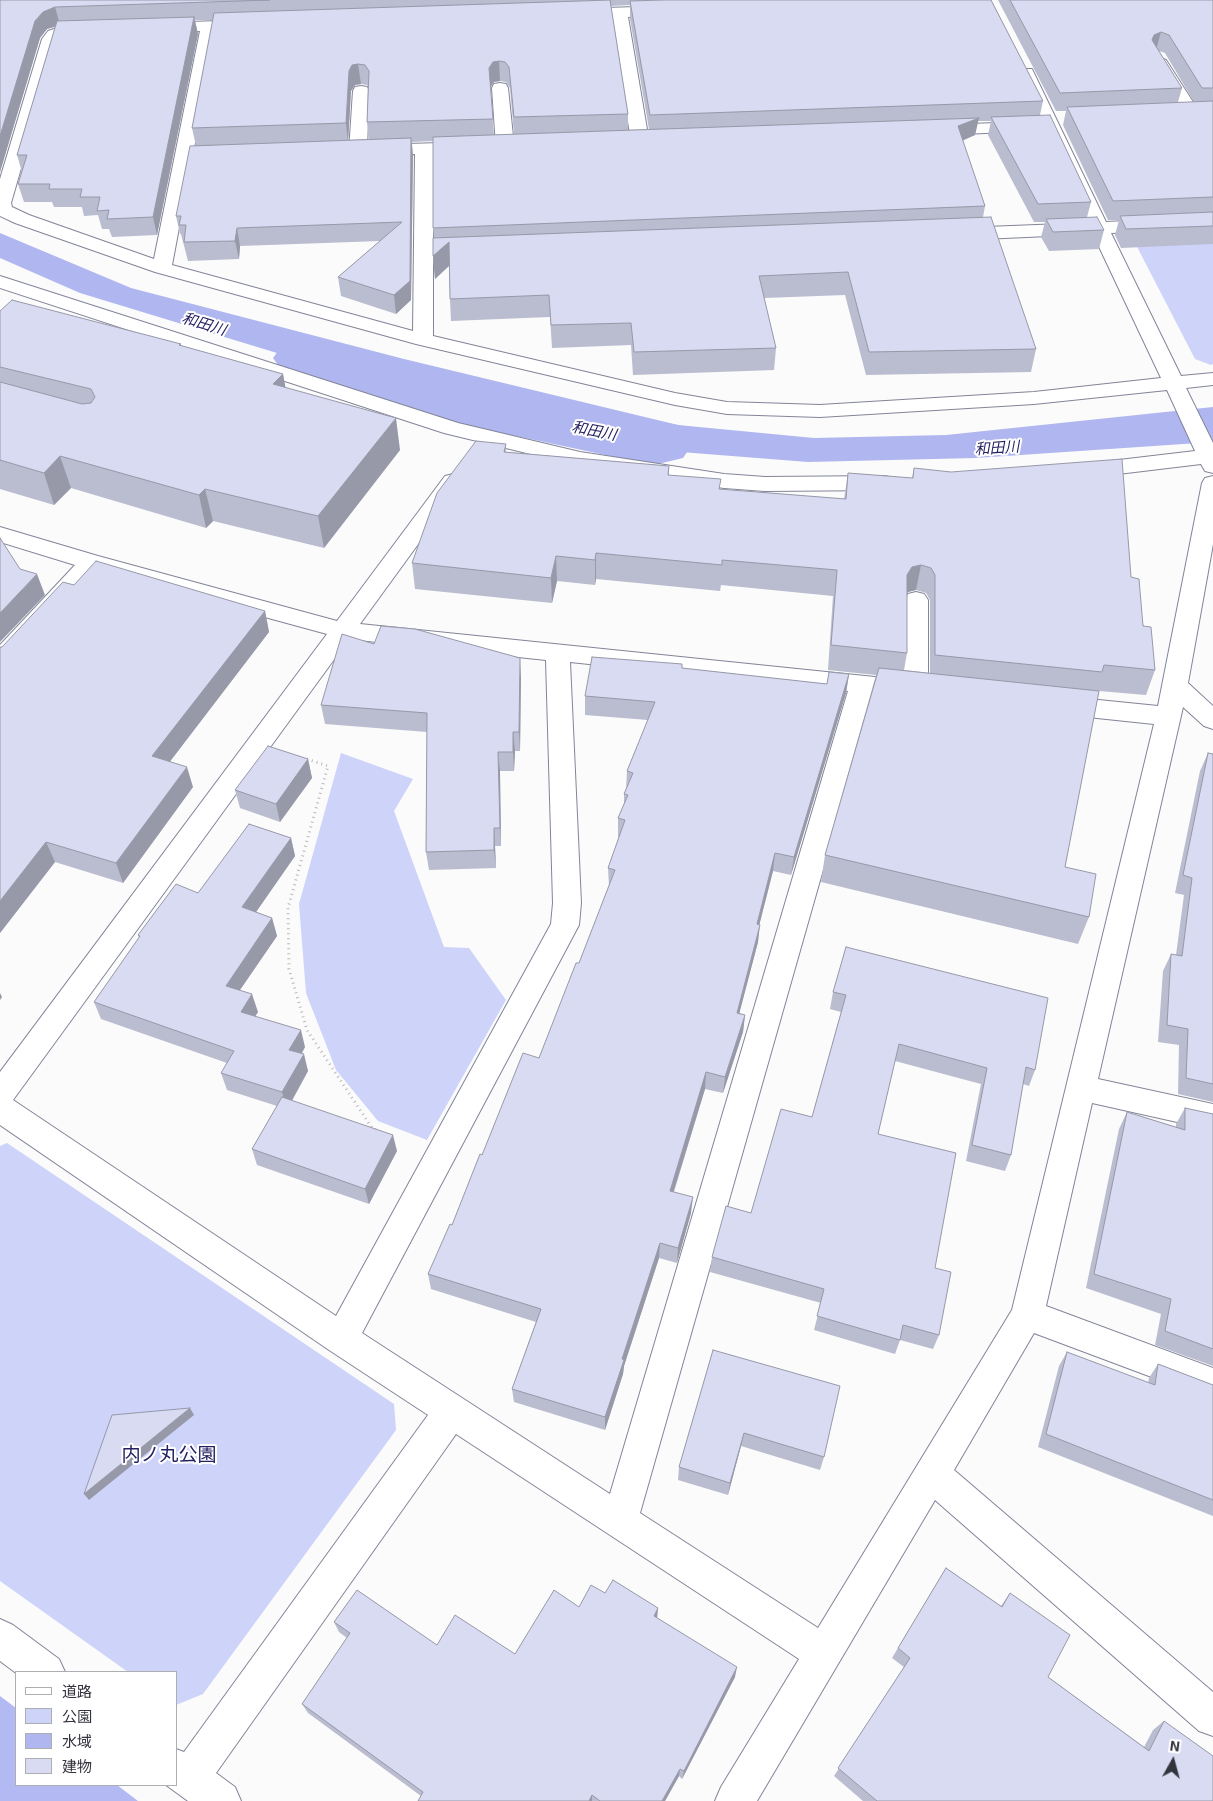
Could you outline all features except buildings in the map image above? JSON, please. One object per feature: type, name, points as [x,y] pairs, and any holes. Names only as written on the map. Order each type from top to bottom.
[{"type":"street","points":[[560,15],[679,11]]},
{"type":"street","points":[[619,13],[640,141]]},
{"type":"street","points":[[142,29],[267,25]]},
{"type":"street","points":[[162,268],[209,27]]},
{"type":"street","points":[[104,30],[60,32],[54,34],[50,39],[2,203],[3,210],[22,219],[162,268],[423,340],[675,399],[727,408],[820,411],[1176,387],[1213,379]]},
{"type":"street","points":[[1157,57],[1199,112],[1172,114]]},
{"type":"street","points":[[744,1797],[823,1653],[1027,1315],[1175,686],[1211,468],[1176,387],[1099,228],[1056,121],[1019,59]]},
{"type":"street","points":[[500,88],[505,146]]},
{"type":"street","points":[[358,151],[361,91]]},
{"type":"street","points":[[925,131],[1056,121]]},
{"type":"street","points":[[620,142],[659,140]]},
{"type":"street","points":[[339,152],[524,145]]},
{"type":"street","points":[[423,340],[424,149]]},
{"type":"street","points":[[184,157],[203,156]]},
{"type":"street","points":[[940,234],[1213,223]]},
{"type":"street","points":[[424,254],[483,251]]},
{"type":"street","points":[[0,282],[452,428],[580,459],[724,481],[765,484],[900,482]]},
{"type":"street","points":[[0,1096],[486,437]]},
{"type":"street","points":[[1063,473],[1211,468]]},
{"type":"street","points":[[0,534],[91,562],[342,630],[926,691],[916,600]]},
{"type":"street","points":[[0,660],[91,562]]},
{"type":"street","points":[[341,1339],[565,925],[567,903],[558,652]]},
{"type":"street","points":[[620,1521],[863,684]]},
{"type":"street","points":[[1175,686],[1213,720]]},
{"type":"street","points":[[1042,703],[1167,716]]},
{"type":"street","points":[[1081,1088],[1213,1117]]},
{"type":"street","points":[[0,1108],[341,1339],[823,1653]]},
{"type":"street","points":[[1027,1315],[1213,1384]]},
{"type":"street","points":[[221,1801],[182,1773],[452,1412]]},
{"type":"street","points":[[932,1474],[1213,1717]]},
{"type":"street","points":[[0,1638],[45,1671]]},
{"type":"path","points":[[258,744],[328,766],[288,908],[289,969],[307,1030],[372,1128],[439,1157]]},
{"type":"green space","points":[[1213,231],[1213,364],[1211,365],[1195,359],[1134,241]]},
{"type":"green space","points":[[341,753],[413,779],[394,811],[444,947],[469,948],[506,1000],[427,1140],[378,1121],[336,1070],[306,993],[299,904]]},
{"type":"green space","name":"内ノ丸公園","points":[[7,1143],[394,1404],[396,1430],[203,1694],[178,1704],[178,1671],[127,1671],[0,1581],[0,1146]]},
{"type":"shaded area","points":[[0,1696],[15,1707],[15,1786],[118,1786],[138,1801],[0,1801]]},
{"type":"water","points":[[0,233],[131,288],[404,359],[678,425],[814,438],[946,435],[1213,407],[1213,442],[976,458],[808,462],[668,451],[359,378],[80,293],[0,258]]},
{"type":"waterway","name":"和田川","points":[[307,358],[466,405],[643,441],[658,442]]}]
